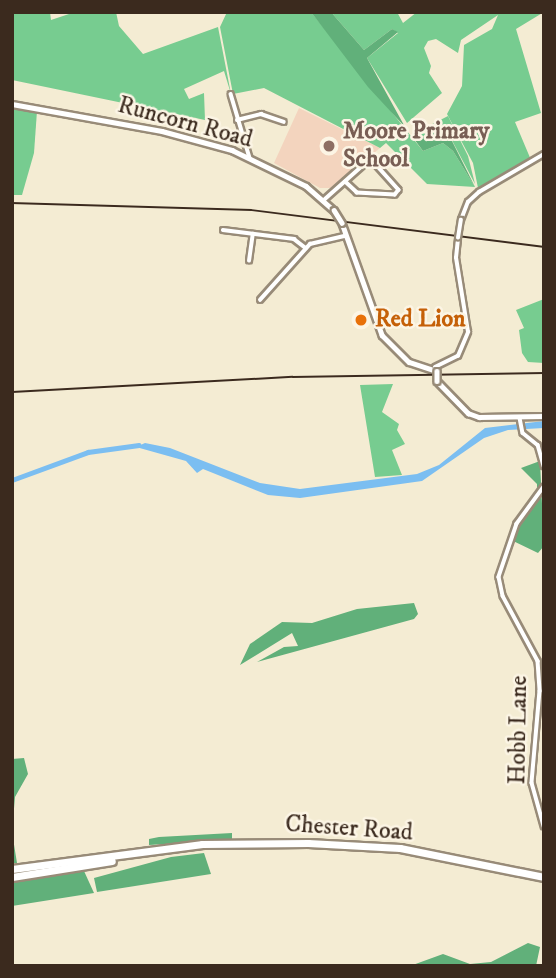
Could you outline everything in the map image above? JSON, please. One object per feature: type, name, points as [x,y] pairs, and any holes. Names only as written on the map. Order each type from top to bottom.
[{"type":"highway","name":"Chester Road","points":[[12,869],[248,843],[396,848],[544,877]]},
{"type":"highway","name":"Chester Road","points":[[12,877],[54,874],[150,852]]},
{"type":"street","points":[[231,94],[250,158]]},
{"type":"street","name":"Runcorn Road","points":[[12,104],[162,131],[250,158],[325,199],[342,223],[382,335],[409,362],[436,369]]},
{"type":"street","points":[[237,120],[261,114],[284,122]]},
{"type":"street","points":[[544,154],[479,192],[468,202],[461,220],[456,258],[468,332],[458,356],[436,369],[437,381],[468,413],[489,419],[544,416]]},
{"type":"street","points":[[325,199],[345,182],[372,160],[399,190],[395,195],[357,193],[345,182]]},
{"type":"street","points":[[223,230],[294,239],[306,248]]},
{"type":"street","points":[[249,261],[253,234]]},
{"type":"street","points":[[260,300],[306,248],[346,236]]},
{"type":"street","points":[[520,419],[522,430],[538,445],[544,466]]},
{"type":"street","name":"Hobb Lane","points":[[544,487],[517,524],[499,577],[503,596],[538,661],[540,691],[532,783],[544,826]]},
{"type":"shaded area","name":"Moore Primary School","points":[[299,108],[380,148],[332,188],[320,188],[274,163]]},
{"type":"green space","points":[[12,12],[50,12],[51,20],[75,12],[116,12],[119,26],[143,54],[218,27],[231,94],[224,71],[184,89],[189,99],[204,93],[205,120],[12,80]]},
{"type":"green space","points":[[227,12],[311,12],[423,151],[443,143],[453,151],[475,187],[427,184],[386,143],[380,148],[264,88],[233,94],[220,27]]},
{"type":"green space","points":[[311,12],[331,12],[364,50],[392,29],[398,32],[367,58],[405,127],[368,87]]},
{"type":"green space","points":[[331,12],[397,12],[403,23],[417,12],[544,12],[516,29],[541,113],[515,122],[531,160],[478,188],[473,163],[447,114],[462,86],[464,45],[492,29],[498,15],[461,40],[458,53],[436,39],[428,41],[424,48],[431,66],[429,73],[442,93],[407,123],[367,58],[398,33],[392,29],[364,50]]},
{"type":"green space","points":[[12,106],[37,111],[34,153],[22,195],[12,195]]},
{"type":"green space","points":[[448,116],[468,156],[475,184],[446,129],[429,139],[415,133]]},
{"type":"green space","points":[[437,129],[446,129],[475,187],[453,151],[443,143],[423,151],[411,135],[429,138]]},
{"type":"green space","points":[[544,299],[544,363],[528,362],[522,353],[519,330],[524,328],[516,310]]},
{"type":"green space","points":[[393,384],[382,412],[399,424],[397,430],[405,444],[392,450],[402,475],[375,477],[360,385]]},
{"type":"green space","points":[[540,461],[544,546],[538,553],[507,538],[537,493],[537,484],[521,468]]},
{"type":"green space","points":[[414,603],[418,614],[414,619],[257,662],[284,647],[298,646],[292,633],[240,665],[250,644],[282,622],[312,623],[357,609]]},
{"type":"green space","points":[[24,758],[28,774],[15,797],[12,832],[12,759]]},
{"type":"green space","points":[[12,832],[17,863],[12,863]]},
{"type":"green space","points":[[232,833],[232,840],[149,845],[149,839],[159,837]]},
{"type":"green space","points":[[204,853],[211,874],[97,892],[94,878],[171,857]]},
{"type":"green space","points":[[84,871],[94,893],[12,906],[12,880]]},
{"type":"green space","points":[[528,943],[540,947],[536,966],[410,966],[443,954],[470,964],[491,962]]},
{"type":"water","points":[[544,421],[544,428],[508,430],[484,438],[422,481],[300,498],[268,495],[203,469],[197,473],[186,461],[136,447],[145,443],[170,448],[260,483],[300,489],[417,474],[439,465],[485,428]]},
{"type":"waterway","points":[[12,480],[88,452],[139,445]]},
{"type":"railway","points":[[12,203],[251,210],[544,247]]},
{"type":"railway","points":[[12,392],[293,377],[544,373]]},
{"type":"place","name":"Moore Primary School","points":[[329,146]]},
{"type":"place","name":"Red Lion","points":[[361,320]]}]
